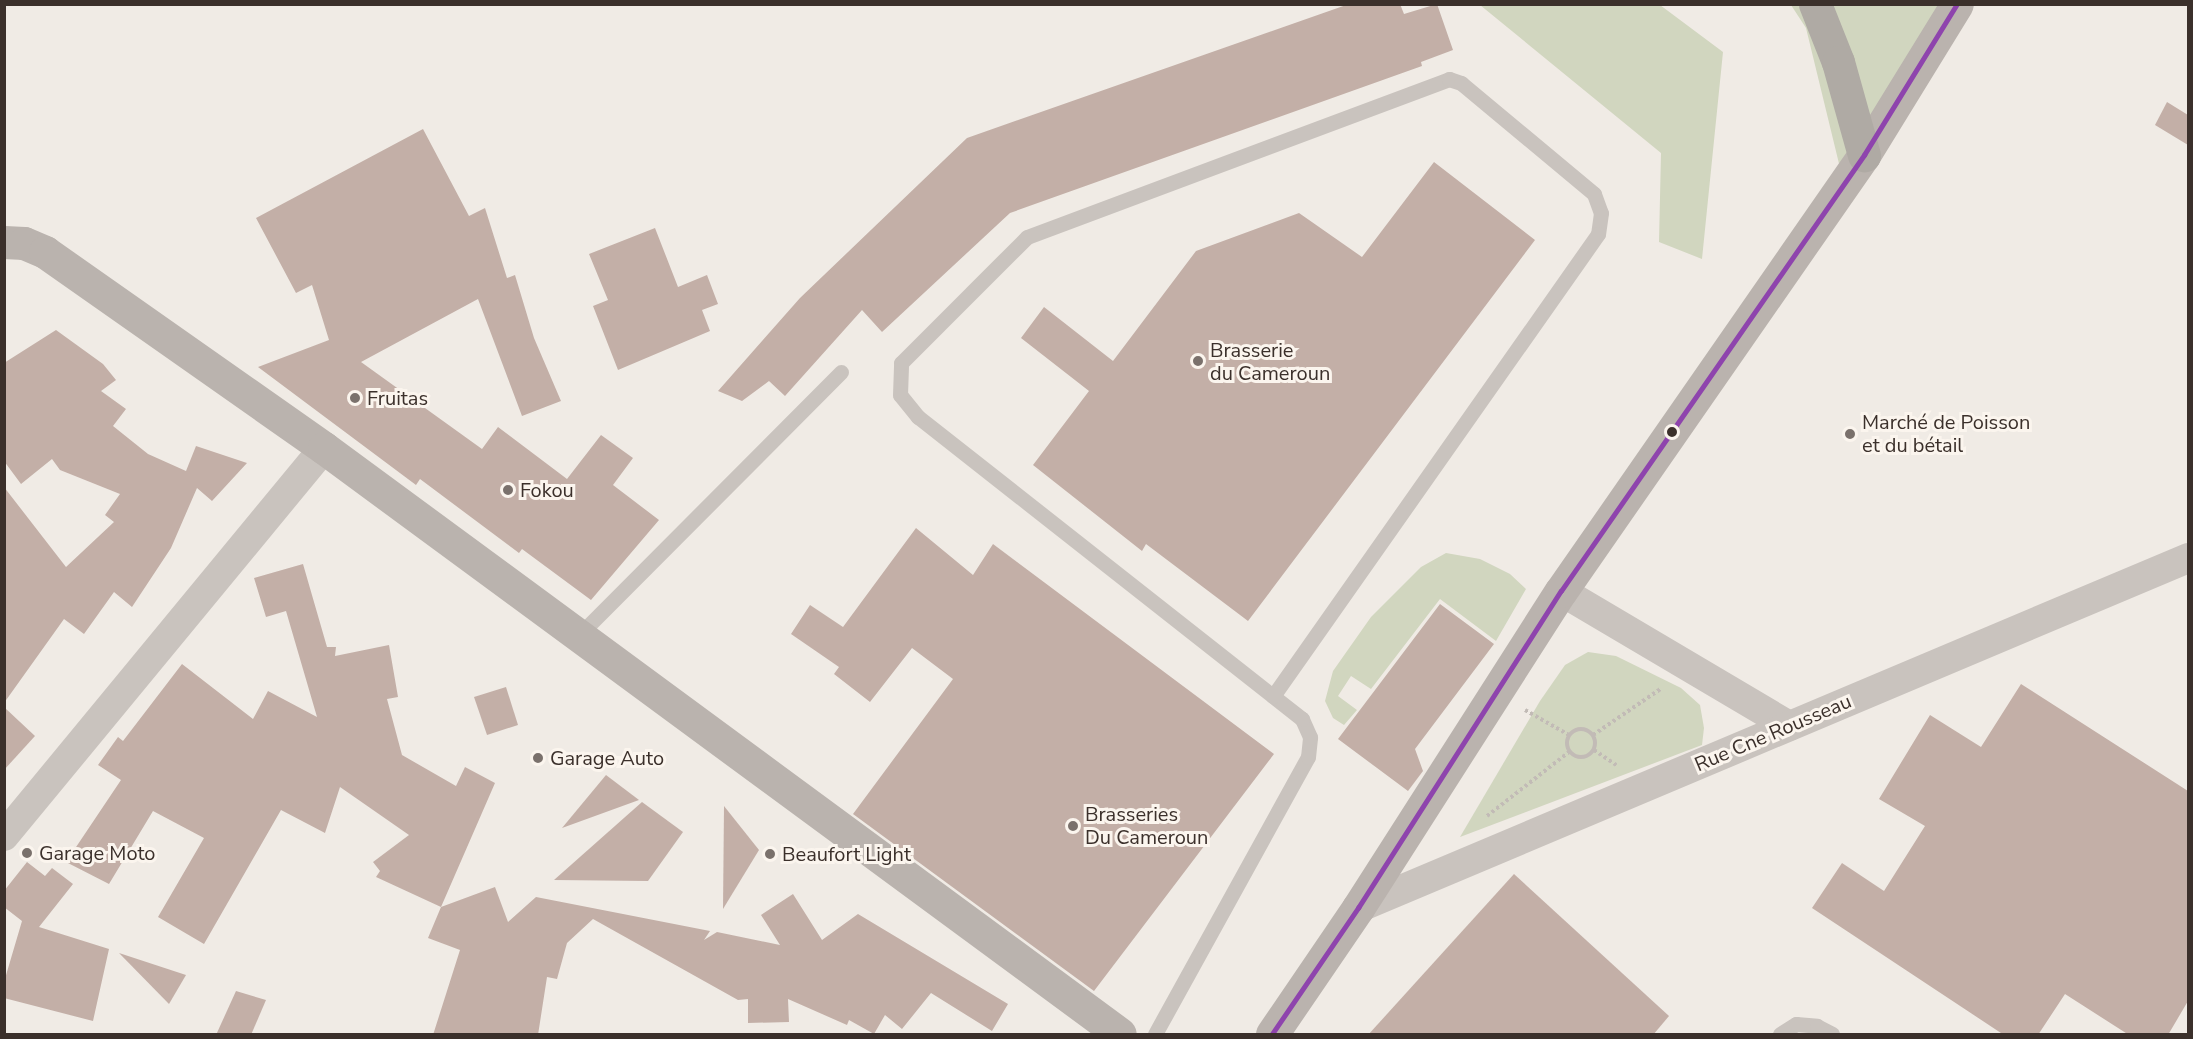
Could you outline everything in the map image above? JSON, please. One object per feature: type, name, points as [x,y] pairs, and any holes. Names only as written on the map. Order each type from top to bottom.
[{"type":"highway","points":[[1815,4],[1838,62],[1864,155]]},
{"type":"main road","points":[[1272,1035],[1358,908],[1561,591],[1864,155],[1957,4]]},
{"type":"main road","points":[[14,242],[45,252],[324,448],[577,637],[829,817],[1120,1035]]},
{"type":"street","points":[[4,836],[324,448]]},
{"type":"street","name":"Rue Cne Rousseau","points":[[1358,908],[2188,558]]},
{"type":"street","points":[[1561,591],[1789,726]]},
{"type":"lane","points":[[1155,1035],[1308,757],[1310,737],[1302,719],[918,417],[900,395],[901,363],[1027,237],[1449,79],[1461,83],[1594,194],[1601,213],[1598,234],[1273,696]]},
{"type":"lane","points":[[577,637],[841,372]]},
{"type":"lane","points":[[1779,1035],[1796,1024],[1816,1026],[1832,1035]]},
{"type":"path","points":[[1593,735],[1692,667]]},
{"type":"path","points":[[1496,693],[1569,735]]},
{"type":"path","points":[[1576,729],[1586,729],[1593,735],[1594,750],[1587,757],[1578,758],[1566,745],[1569,735],[1576,729]]},
{"type":"green space","points":[[1480,5],[1660,5],[1723,52],[1702,259],[1659,242],[1661,153]]},
{"type":"green space","points":[[1791,5],[1949,5],[1842,176],[1806,28]]},
{"type":"green space","points":[[1446,553],[1480,559],[1510,574],[1526,589],[1496,641],[1440,599],[1371,689],[1351,676],[1338,696],[1357,710],[1344,725],[1333,718],[1325,701],[1333,671],[1371,617],[1421,567]]},
{"type":"green space","points":[[1588,652],[1616,656],[1681,688],[1700,705],[1704,728],[1702,745],[1460,837],[1540,701],[1565,665]]},
{"type":"building","points":[[1349,4],[1400,4],[1404,14],[1437,4],[1453,50],[1421,62],[1422,66],[1010,213],[882,332],[862,310],[785,396],[769,381],[742,401],[718,391],[800,298],[967,138]]},
{"type":"building","points":[[2167,102],[2188,115],[2188,145],[2155,125]]},
{"type":"building","points":[[423,129],[469,216],[485,208],[507,278],[515,275],[534,338],[561,401],[522,416],[478,299],[361,362],[482,449],[498,427],[567,479],[601,435],[633,458],[613,485],[659,520],[591,600],[522,549],[519,553],[420,479],[416,485],[258,367],[329,340],[312,285],[296,293],[256,218]]},
{"type":"building","points":[[1434,162],[1535,240],[1248,621],[1146,544],[1142,551],[1033,465],[1089,391],[1021,338],[1044,307],[1113,361],[1196,251],[1299,213],[1362,257]]},
{"type":"building","points":[[655,228],[678,287],[707,275],[718,304],[702,310],[710,331],[618,370],[593,306],[608,300],[589,254]]},
{"type":"building","points":[[56,330],[103,364],[116,380],[101,391],[126,409],[113,426],[148,454],[186,471],[196,446],[247,463],[212,501],[197,488],[171,548],[132,607],[114,592],[84,634],[64,619],[4,703],[4,487],[66,567],[114,522],[105,515],[120,494],[60,470],[52,459],[21,484],[4,461],[4,363]]},
{"type":"building","points":[[916,528],[973,575],[993,544],[1274,754],[1094,991],[853,814],[953,679],[912,648],[870,702],[834,674],[839,667],[791,634],[810,605],[843,627]]},
{"type":"building","points":[[303,564],[327,647],[336,647],[335,656],[389,645],[398,697],[387,699],[402,755],[456,786],[465,767],[495,783],[441,907],[376,877],[380,871],[373,862],[409,835],[340,787],[325,833],[281,810],[204,944],[158,917],[204,838],[153,811],[109,884],[66,862],[121,780],[98,765],[118,737],[123,741],[182,664],[253,719],[268,691],[317,717],[286,611],[266,617],[254,578]]},
{"type":"building","points":[[1440,604],[1494,644],[1415,749],[1423,771],[1408,791],[1338,739]]},
{"type":"building","points":[[2021,684],[2188,791],[2188,1001],[2168,1035],[2129,1035],[2065,994],[2038,1035],[2004,1035],[1812,908],[1842,863],[1884,891],[1925,826],[1879,799],[1930,715],[1981,747]]},
{"type":"building","points":[[506,687],[518,725],[487,735],[474,697]]},
{"type":"building","points":[[4,707],[35,736],[4,770]]},
{"type":"building","points":[[606,775],[639,800],[562,828]]},
{"type":"building","points":[[642,802],[683,832],[648,881],[554,880]]},
{"type":"building","points":[[724,806],[759,850],[723,909]]},
{"type":"building","points":[[27,862],[45,876],[52,868],[73,884],[39,927],[109,949],[93,1021],[4,998],[4,982],[22,921],[4,907],[4,891]]},
{"type":"building","points":[[1514,874],[1669,1016],[1653,1035],[1368,1035]]},
{"type":"building","points":[[495,887],[508,922],[536,897],[710,931],[704,940],[717,932],[780,945],[761,915],[793,894],[822,940],[858,914],[1008,1004],[992,1031],[931,993],[902,1029],[885,1015],[874,1034],[849,1020],[847,1025],[788,999],[789,1022],[748,1023],[748,999],[738,1000],[593,919],[567,943],[557,979],[547,977],[538,1035],[433,1035],[460,950],[428,938],[441,907]]},
{"type":"building","points":[[119,953],[186,975],[169,1004]]},
{"type":"building","points":[[236,991],[266,1000],[251,1035],[216,1035]]},
{"type":"transit line","points":[[1272,1034],[1358,908],[1561,591],[1864,155],[1957,4]]},
{"type":"place","name":"Brasserie du Cameroun","points":[[1198,361]]},
{"type":"place","name":"Fruitas","points":[[355,398]]},
{"type":"place","name":"Marché de Poisson et du bétail","points":[[1850,434]]},
{"type":"place","name":"Fokou","points":[[508,490]]},
{"type":"place","name":"Garage Auto","points":[[538,758]]},
{"type":"place","name":"Brasseries Du Cameroun","points":[[1073,826]]},
{"type":"place","name":"Garage Moto","points":[[27,853]]},
{"type":"place","name":"Beaufort Light","points":[[770,854]]}]
